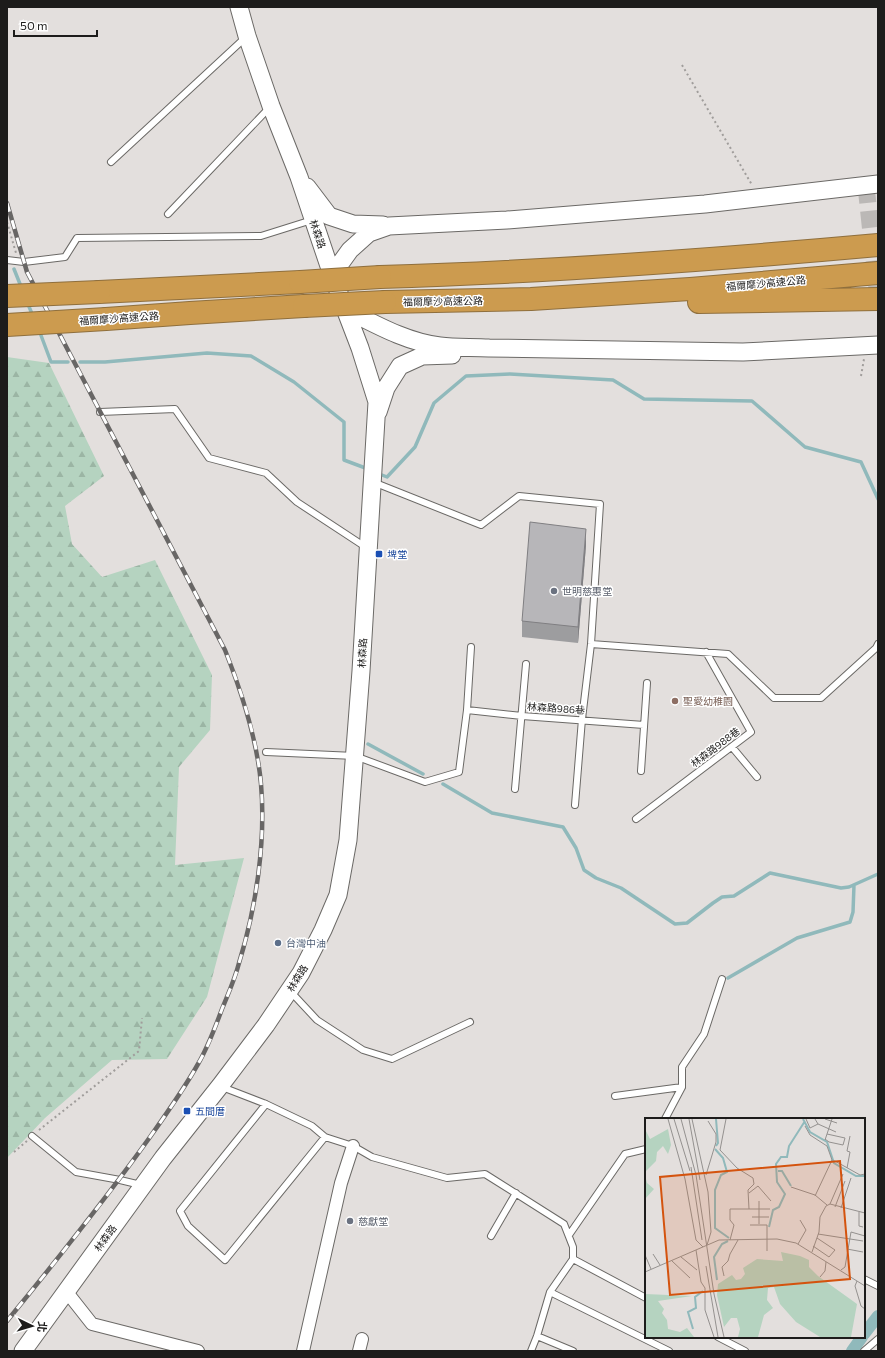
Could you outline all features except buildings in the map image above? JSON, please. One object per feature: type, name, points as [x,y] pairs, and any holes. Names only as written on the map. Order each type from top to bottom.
[{"type":"highway","points":[[807,251],[878,235]]},
{"type":"highway","points":[[7,296],[460,275],[654,263],[878,245]]},
{"type":"highway","name":"福爾摩沙高速公路","points":[[7,325],[304,306],[385,302],[531,299],[690,289],[878,273]]},
{"type":"highway","points":[[466,301],[600,305],[878,299]]},
{"type":"main road","name":"林森路","points":[[23,1351],[163,1158],[266,1025],[304,967],[323,930],[338,895],[348,840],[361,671],[377,402],[360,348],[332,275],[299,176],[271,106],[247,36],[239,7]]},
{"type":"main road","points":[[299,176],[329,216],[353,224],[389,226],[507,220],[697,205],[878,184]]},
{"type":"main road","points":[[332,275],[350,250],[369,233],[389,226]]},
{"type":"main road","points":[[345,309],[405,338],[440,346],[743,352],[874,347]]},
{"type":"main road","points":[[376,418],[386,388],[400,366],[422,356],[472,353],[489,348]]},
{"type":"street","points":[[304,1351],[340,1183],[353,1146]]},
{"type":"street","points":[[66,1291],[92,1324],[184,1349],[198,1351]]},
{"type":"street","points":[[359,1351],[362,1339]]},
{"type":"lane","points":[[111,162],[247,36]]},
{"type":"lane","points":[[168,214],[271,106]]},
{"type":"lane","points":[[7,260],[24,262],[65,257],[77,238],[261,236],[313,220]]},
{"type":"lane","points":[[100,412],[175,409],[209,458],[266,473],[296,502],[368,548]]},
{"type":"lane","points":[[372,475],[481,525],[519,496],[600,504],[576,805]]},
{"type":"lane","points":[[590,644],[728,654],[774,698],[821,698],[876,648],[878,644]]},
{"type":"lane","points":[[266,752],[355,756],[425,782],[459,772],[467,710],[471,647]]},
{"type":"lane","name":"林森路988巷","points":[[636,819],[751,732],[706,652]]},
{"type":"lane","points":[[515,789],[526,664]]},
{"type":"lane","points":[[641,771],[647,682]]},
{"type":"lane","name":"林森路986巷","points":[[467,710],[522,716],[582,719],[644,725]]},
{"type":"lane","points":[[732,747],[757,777]]},
{"type":"lane","points":[[666,1118],[682,1087],[682,1067],[704,1034],[722,979]]},
{"type":"lane","points":[[289,990],[317,1020],[363,1050],[392,1059],[470,1022]]},
{"type":"lane","points":[[220,1086],[266,1104],[312,1126],[325,1137],[353,1146],[372,1157],[447,1178],[485,1174],[564,1224],[573,1247],[572,1259],[550,1292],[538,1336],[532,1351]]},
{"type":"lane","points":[[615,1096],[682,1087]]},
{"type":"lane","points":[[266,1104],[180,1211],[188,1226],[225,1260],[325,1137]]},
{"type":"lane","points":[[32,1136],[76,1172],[143,1186]]},
{"type":"lane","points":[[569,1235],[625,1154],[644,1150]]},
{"type":"lane","points":[[491,1236],[516,1193]]},
{"type":"lane","points":[[572,1259],[645,1297]]},
{"type":"lane","points":[[865,1280],[878,1286]]},
{"type":"lane","points":[[550,1292],[669,1351]]},
{"type":"lane","points":[[538,1336],[573,1351]]},
{"type":"lane","points":[[720,1338],[745,1351]]},
{"type":"lane","points":[[864,1351],[878,1339]]},
{"type":"path","points":[[682,65],[760,198]]},
{"type":"path","points":[[7,222],[18,261]]},
{"type":"path","points":[[14,1152],[139,1051],[142,1018]]},
{"type":"green space","points":[[7,357],[49,363],[104,476],[65,506],[72,544],[102,577],[155,560],[212,675],[210,730],[179,767],[175,865],[244,858],[207,997],[167,1059],[112,1060],[45,1118],[7,1158]]},
{"type":"waterway","points":[[14,269],[22,289]]},
{"type":"waterway","points":[[27,302],[33,316]]},
{"type":"waterway","points":[[39,330],[51,362],[68,362]]},
{"type":"waterway","points":[[80,362],[105,362],[207,353],[251,356],[294,382],[344,422],[344,460],[368,469]]},
{"type":"waterway","points":[[377,473],[387,477],[415,447],[434,403],[466,376],[510,374],[613,380],[644,399],[752,401],[805,447],[861,462],[878,499]]},
{"type":"waterway","points":[[368,744],[423,774]]},
{"type":"waterway","points":[[443,784],[492,813],[563,827],[576,848],[584,870],[596,878],[621,888],[675,924],[687,923],[722,897],[734,896],[770,873],[841,888],[849,887],[878,874]]},
{"type":"waterway","points":[[728,978],[797,938],[850,922],[853,912],[854,885]]},
{"type":"waterway","points":[[865,1333],[878,1316]]},
{"type":"waterway","points":[[852,1351],[861,1338]]},
{"type":"tunnel","points":[[866,186],[878,299]]},
{"type":"railway","points":[[7,203],[27,272],[225,650],[248,716],[259,767],[262,806],[261,852],[255,897],[245,942],[236,975],[205,1051],[181,1092],[133,1161],[7,1321]]},
{"type":"place","name":"埤堂","points":[[379,554]]},
{"type":"place","name":"世明慈惠堂","points":[[554,591]]},
{"type":"place","name":"聖愛幼稚園","points":[[675,701]]},
{"type":"place","name":"台灣中油","points":[[278,943]]},
{"type":"place","name":"五間厝","points":[[187,1111]]},
{"type":"place","name":"慈獻堂","points":[[350,1221]]}]
